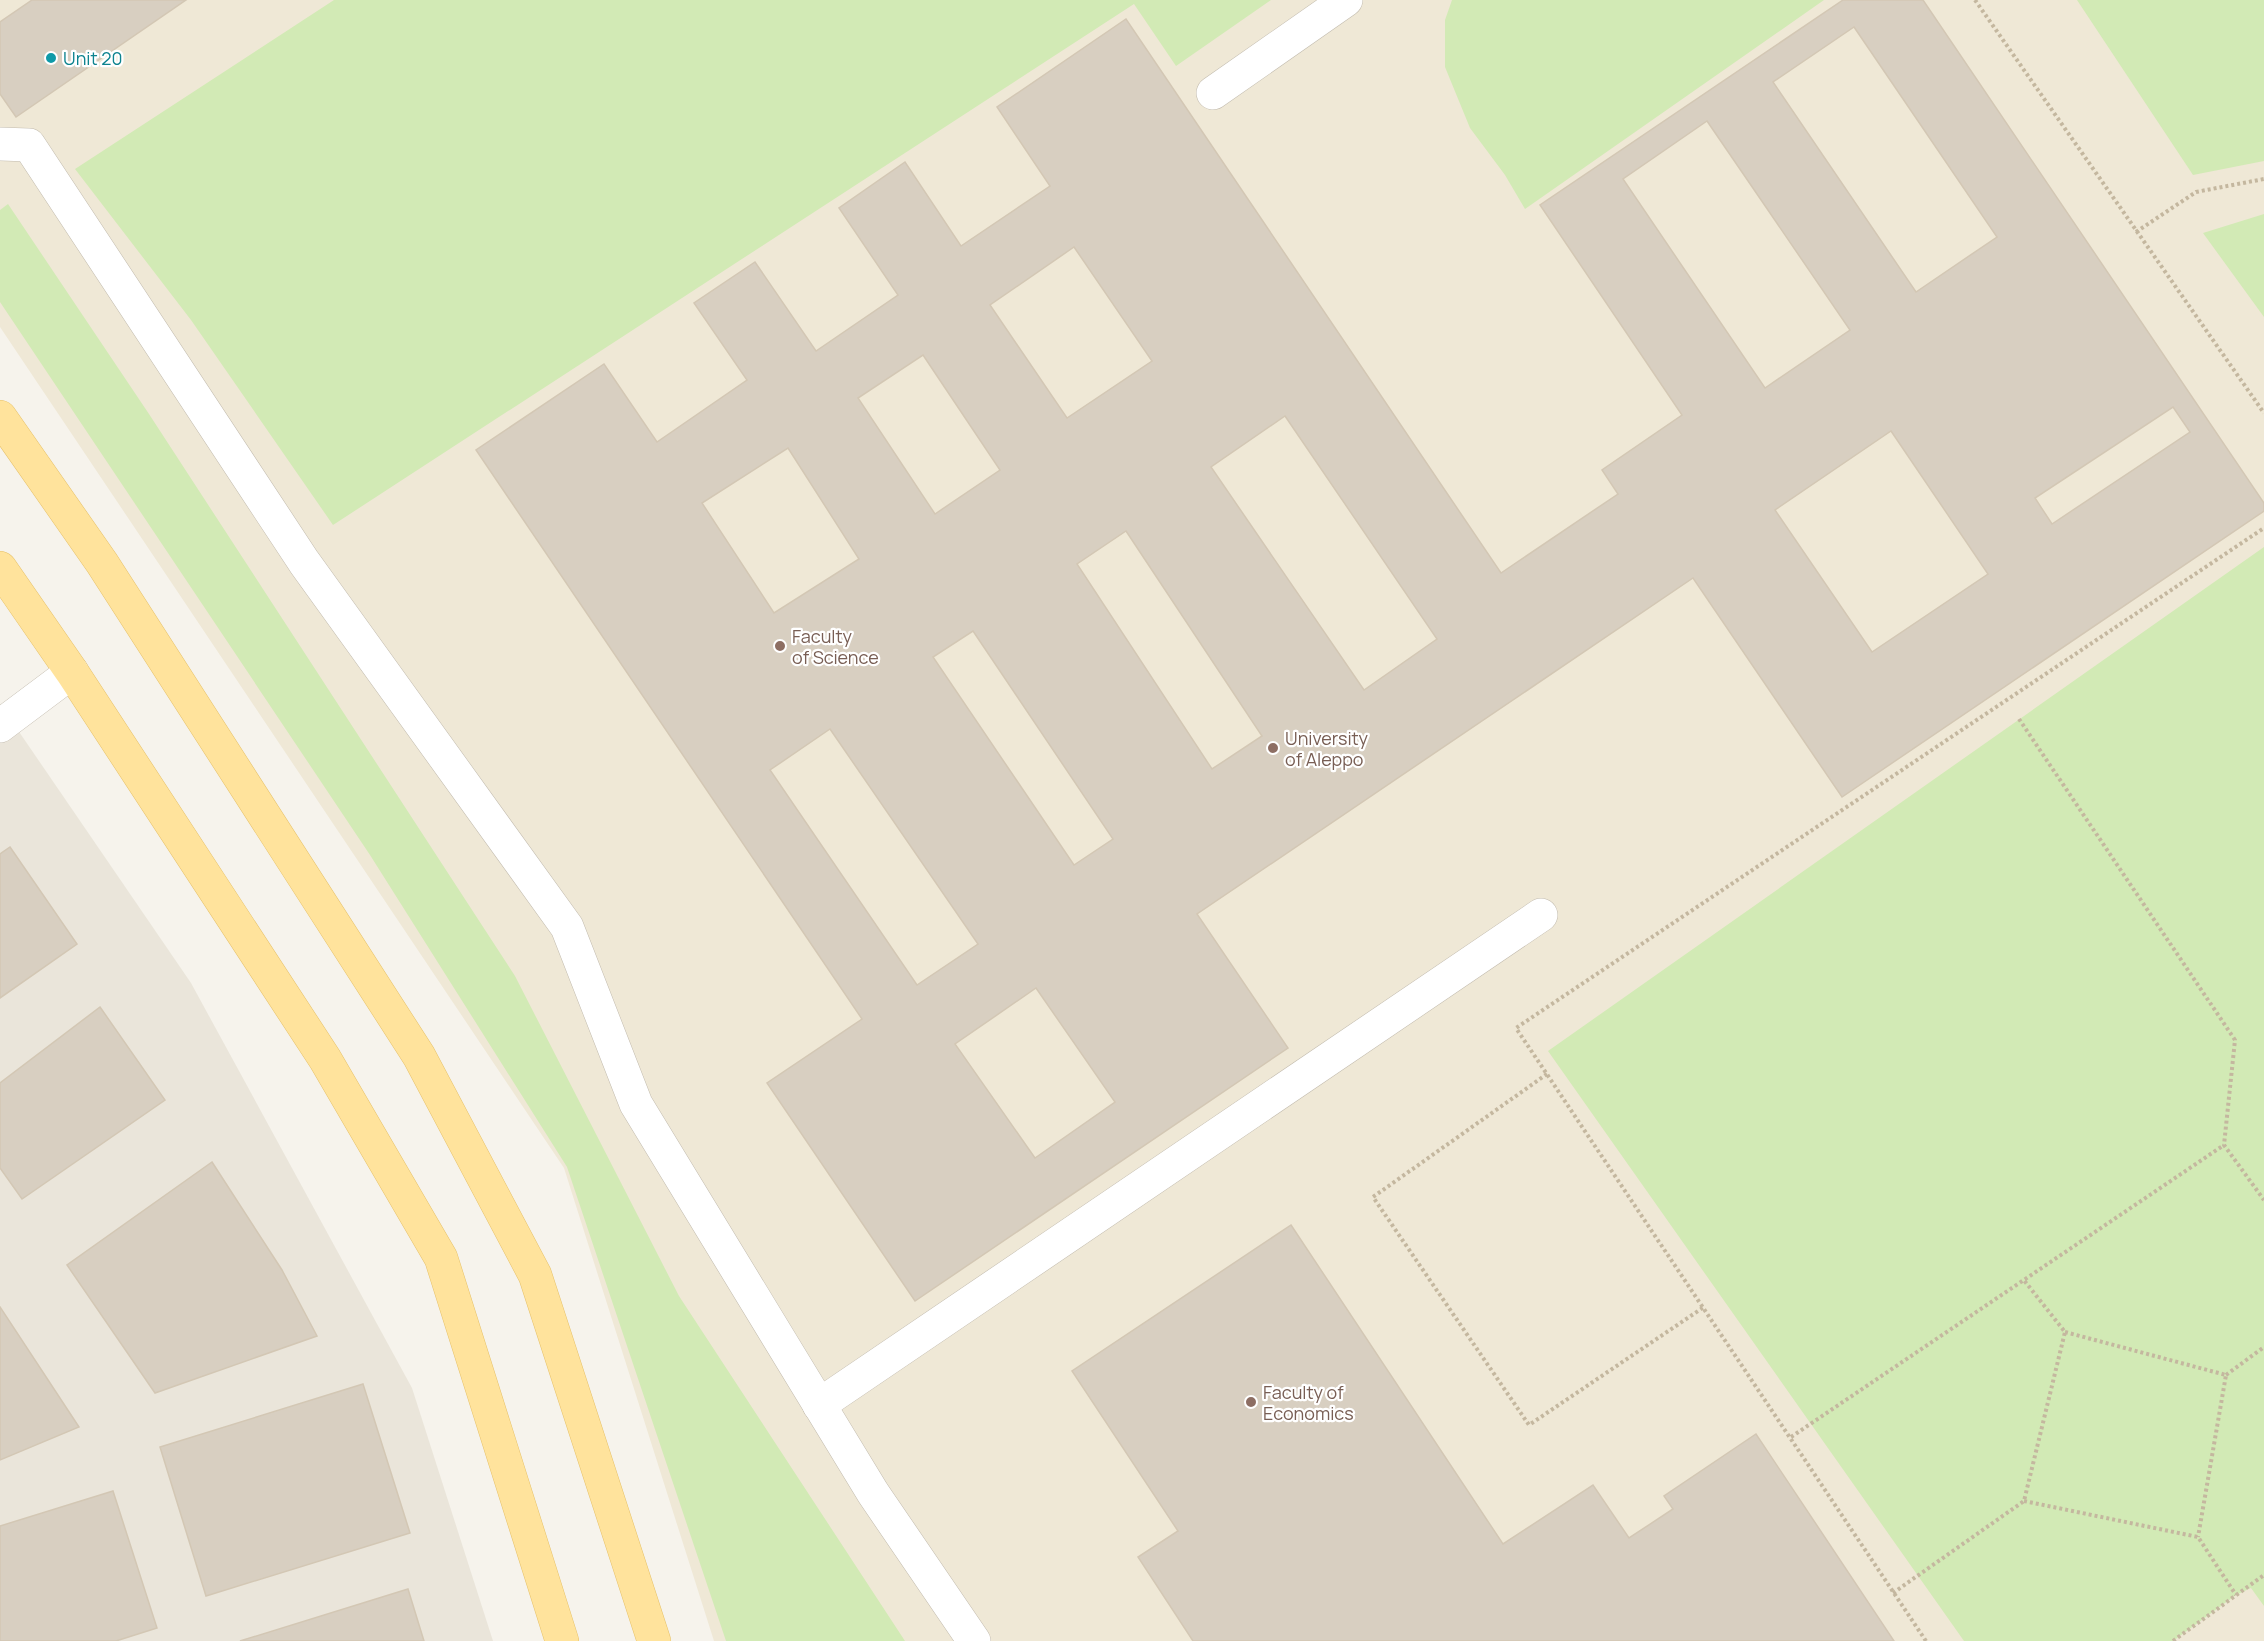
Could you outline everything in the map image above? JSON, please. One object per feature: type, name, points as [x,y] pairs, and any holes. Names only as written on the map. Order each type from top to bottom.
[{"type":"main road","points":[[0,417],[102,563],[424,1067],[535,1275],[654,1641]]},
{"type":"main road","points":[[0,568],[72,672],[325,1059],[441,1258],[562,1641]]},
{"type":"street","points":[[1213,93],[1346,0]]},
{"type":"street","points":[[0,144],[29,145],[304,562],[567,927],[636,1104],[873,1493],[974,1641]]},
{"type":"street","points":[[0,726],[72,672]]},
{"type":"street","points":[[819,1405],[1541,915]]},
{"type":"path","points":[[1974,0],[2264,413]]},
{"type":"path","points":[[2136,232],[2196,192],[2264,179]]},
{"type":"path","points":[[1926,1641],[1516,1028],[2264,528]]},
{"type":"path","points":[[2019,719],[2235,1040],[2224,1145],[2264,1200]]},
{"type":"path","points":[[1547,1074],[1373,1197],[1529,1425],[1704,1307]]},
{"type":"path","points":[[1791,1437],[2023,1278],[2224,1145]]},
{"type":"path","points":[[2023,1278],[2065,1332],[2226,1375]]},
{"type":"path","points":[[1893,1593],[2024,1501],[2065,1332]]},
{"type":"path","points":[[2236,1595],[2198,1537],[2226,1375],[2264,1347]]},
{"type":"path","points":[[2024,1501],[2198,1537]]},
{"type":"path","points":[[2173,1641],[2264,1575]]},
{"type":"shaded area","name":"University of Aleppo","points":[[0,0],[2264,0],[2264,1641],[714,1641],[564,1168],[0,327]]},
{"type":"shaded area","points":[[0,704],[191,983],[412,1388],[493,1641],[0,1641]]},
{"type":"green space","points":[[334,0],[1271,0],[1176,66],[1134,4],[333,525],[191,320],[75,169]]},
{"type":"green space","points":[[1452,0],[1824,0],[1525,209],[1505,175],[1470,128],[1445,67],[1445,20]]},
{"type":"green space","points":[[2077,0],[2264,0],[2264,161],[2193,175]]},
{"type":"green space","points":[[8,204],[149,414],[515,976],[679,1296],[905,1641],[726,1641],[567,1167],[370,855],[0,302],[0,210]]},
{"type":"green space","points":[[2264,214],[2264,317],[2203,233]]},
{"type":"green space","points":[[2264,547],[2264,1606],[2251,1588],[2236,1595],[2173,1641],[1964,1641],[1548,1051]]},
{"type":"building","name":"Unit 20","points":[[32,0],[186,0],[16,117],[0,94],[0,22]]},
{"type":"building","name":"Faculty of Science","points":[[1843,0],[1923,0],[2264,503],[2264,511],[1842,797],[1693,578],[1197,914],[1288,1048],[915,1301],[767,1083],[862,1019],[476,450],[604,364],[657,442],[747,380],[694,303],[755,262],[816,351],[898,295],[839,208],[905,162],[961,246],[1050,186],[997,107],[1126,19],[1501,573],[1618,494],[1602,470],[1682,415],[1540,205]],"holes":[[[1854,27],[1997,237],[1916,292],[1773,82]],[[1707,121],[1850,330],[1765,388],[1623,179]],[[1074,247],[1152,361],[1067,418],[990,305]],[[923,355],[1000,470],[935,514],[858,398]],[[2173,407],[2190,432],[2052,524],[2035,498]],[[1285,416],[1437,639],[1364,690],[1211,467]],[[1891,431],[1988,574],[1872,652],[1775,510]],[[788,448],[859,559],[774,613],[702,503]],[[1126,531],[1262,736],[1212,769],[1077,564]],[[973,631],[1113,839],[1074,865],[933,657]],[[830,729],[978,944],[917,985],[770,770]],[[1036,988],[1115,1102],[1035,1158],[955,1044]]]},
{"type":"building","points":[[10,847],[77,944],[0,998],[0,854]]},
{"type":"building","points":[[100,1007],[165,1100],[22,1199],[0,1168],[0,1083]]},
{"type":"building","points":[[212,1162],[282,1270],[317,1336],[155,1393],[67,1265]]},
{"type":"building","name":"Faculty of Economics","points":[[1291,1225],[1503,1544],[1593,1485],[1629,1538],[1673,1509],[1664,1496],[1756,1434],[1894,1641],[1193,1641],[1138,1557],[1178,1531],[1072,1371]]},
{"type":"building","points":[[0,1307],[79,1427],[0,1460]]},
{"type":"building","points":[[363,1384],[410,1533],[206,1596],[160,1447]]},
{"type":"building","points":[[113,1491],[157,1628],[116,1641],[0,1641],[0,1526]]},
{"type":"building","points":[[408,1589],[424,1641],[240,1641]]},
{"type":"place","name":"Unit 20","points":[[51,58]]},
{"type":"place","name":"Faculty of Science","points":[[780,646]]},
{"type":"place","name":"University of Aleppo","points":[[1273,748]]},
{"type":"place","name":"Faculty of Economics","points":[[1251,1402]]}]
